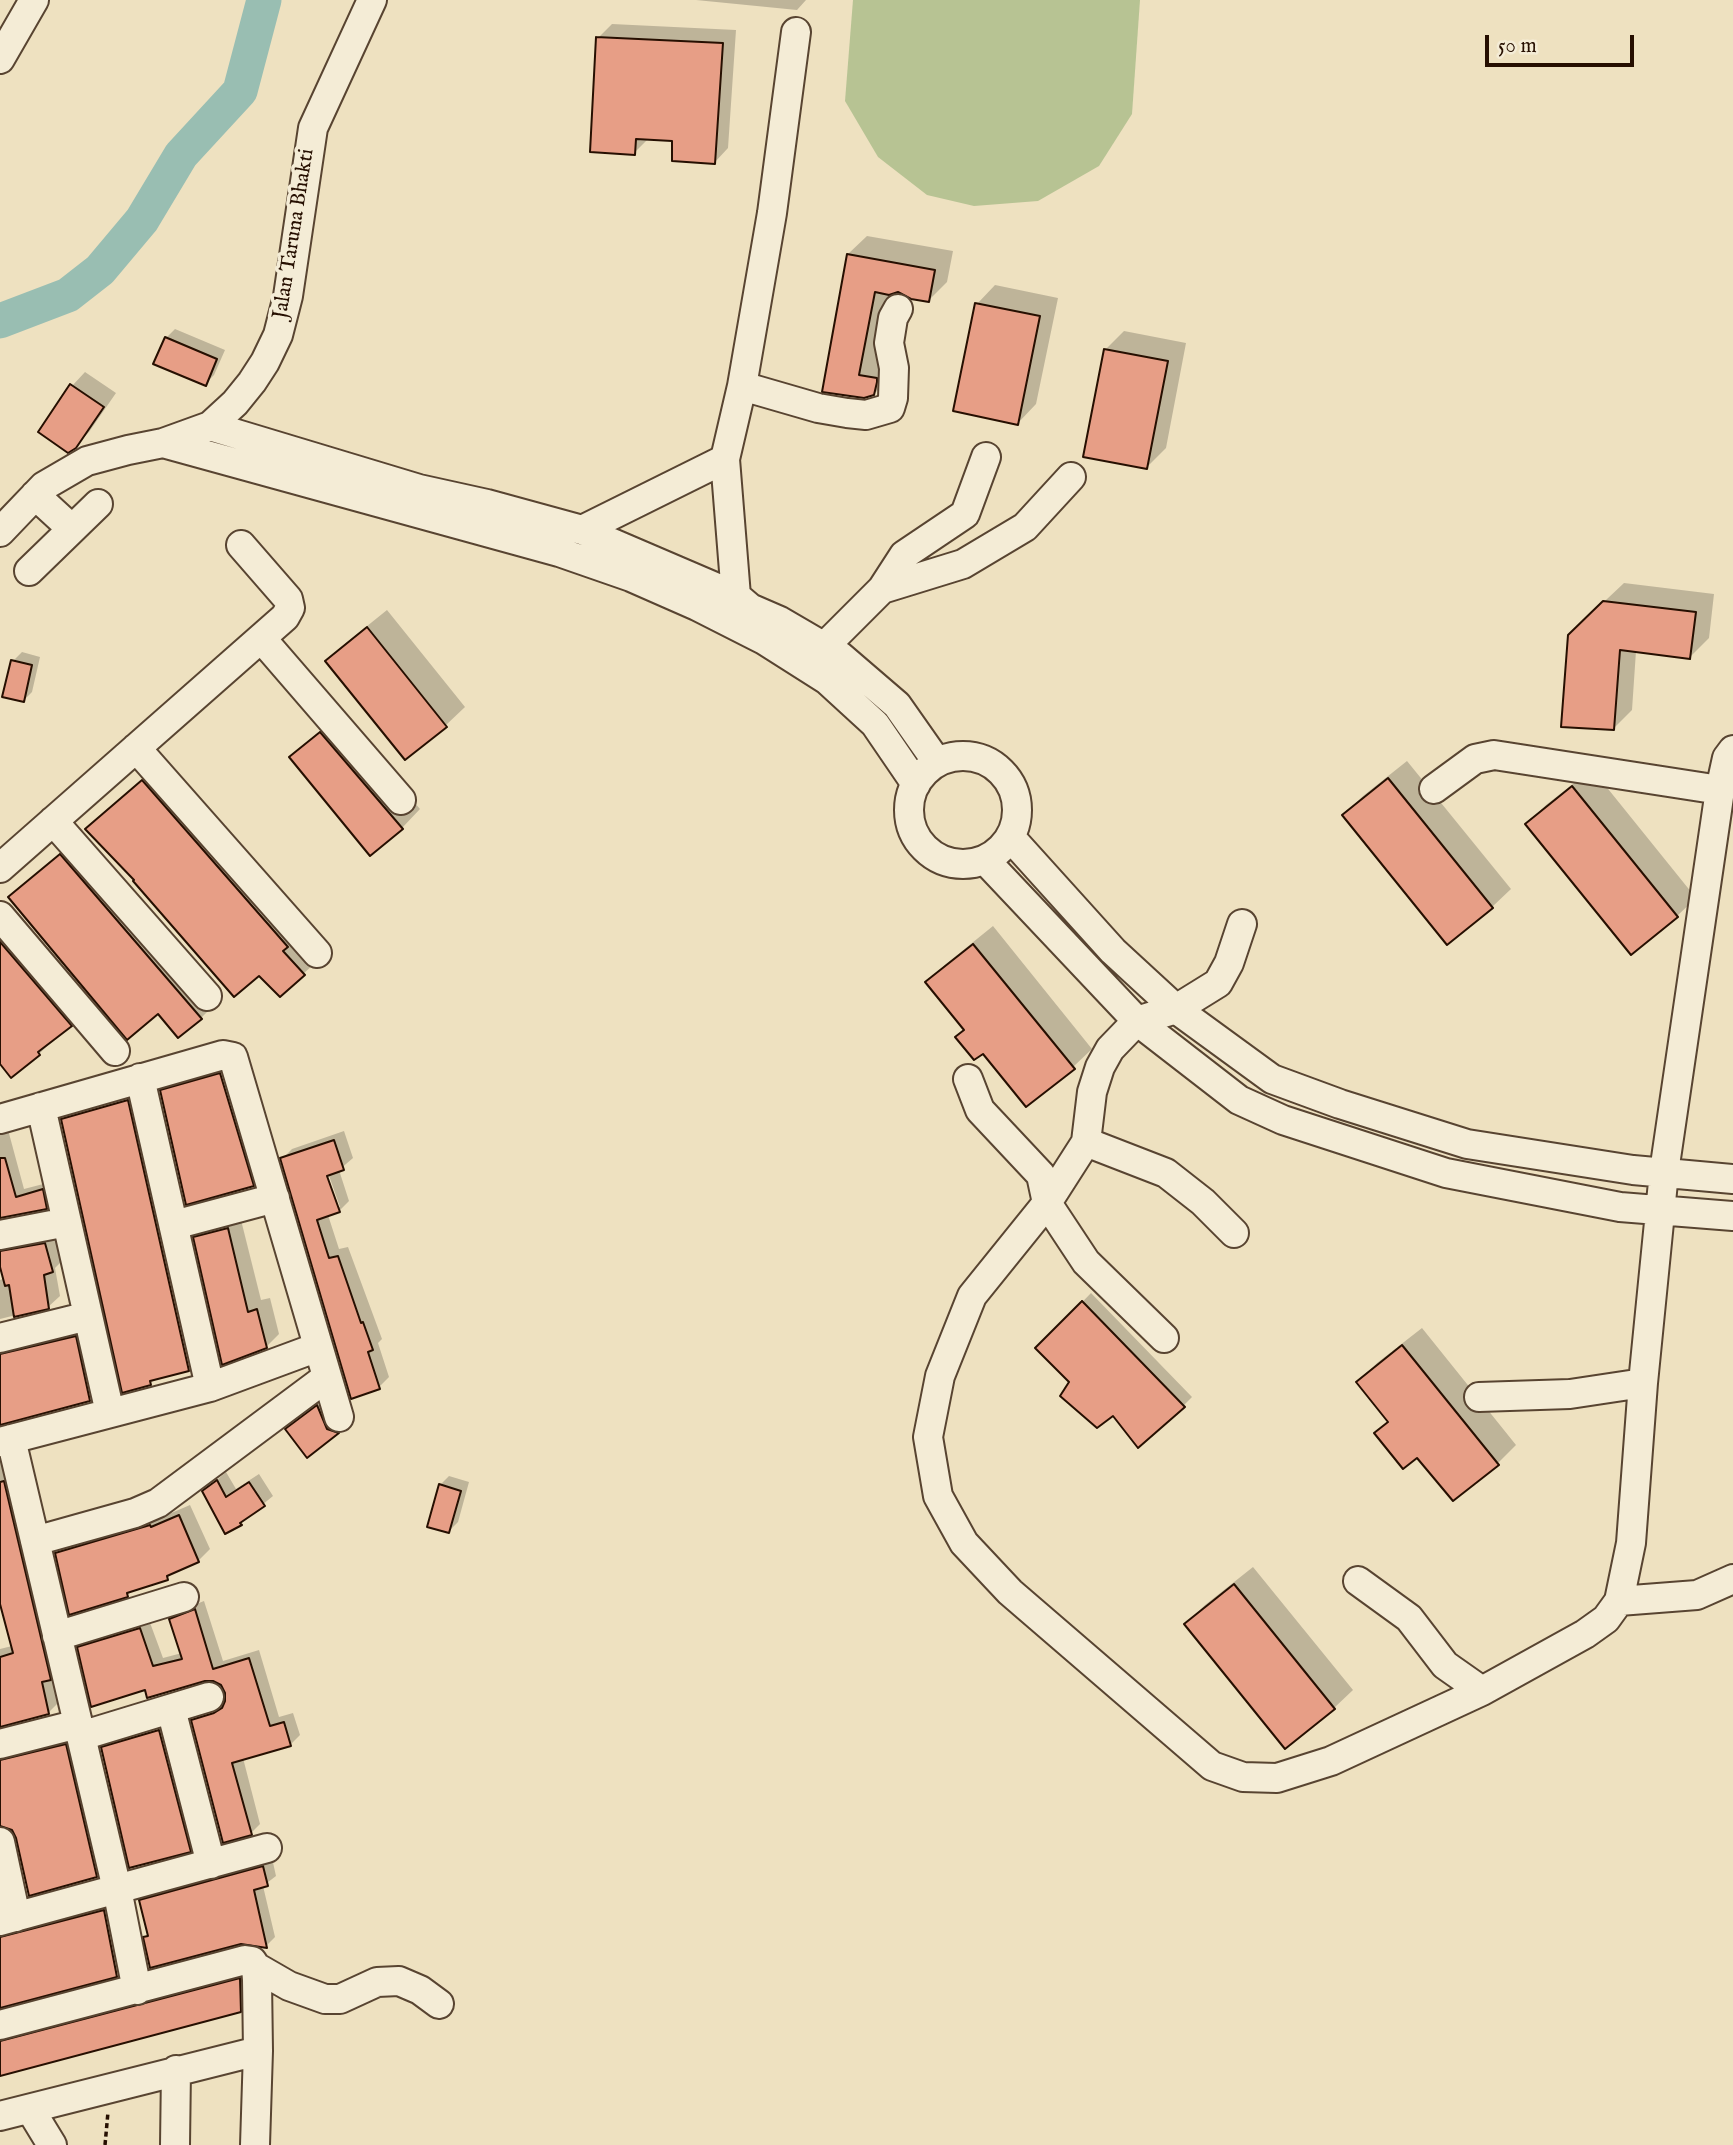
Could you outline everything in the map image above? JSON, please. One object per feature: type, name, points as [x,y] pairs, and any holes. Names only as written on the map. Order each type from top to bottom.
[{"type":"street","points":[[0,59],[34,0]]},
{"type":"street","name":"Jalan Taruna Bhakti","points":[[0,532],[44,486],[87,461],[163,443],[210,426],[235,403],[265,362],[278,335],[295,257],[305,170],[313,128],[372,0]]},
{"type":"street","points":[[736,596],[724,458],[742,386],[772,213],[796,32]]},
{"type":"street","points":[[742,386],[818,408],[847,413],[866,415],[890,408],[894,368],[889,343],[892,317],[898,309]]},
{"type":"street","points":[[210,426],[419,489],[582,530],[736,596],[750,608],[780,621],[839,656],[897,705],[937,762]]},
{"type":"street","points":[[163,443],[559,552],[631,577],[697,606],[764,640],[827,680],[875,724],[916,784]]},
{"type":"street","points":[[824,647],[882,589],[904,555],[965,514],[986,457]]},
{"type":"street","points":[[582,530],[724,458]]},
{"type":"street","points":[[882,589],[963,564],[1025,527],[1071,477]]},
{"type":"street","points":[[35,495],[72,529]]},
{"type":"street","points":[[0,532],[34,565],[98,504]]},
{"type":"street","points":[[0,868],[285,617],[290,608],[288,599],[241,545]]},
{"type":"street","points":[[261,638],[401,800]]},
{"type":"street","points":[[136,748],[317,953]]},
{"type":"street","points":[[1242,924],[1229,963],[1218,983],[1176,1009],[1137,1021],[1110,1049],[1100,1067],[1093,1092],[1086,1142],[1047,1203],[972,1296],[940,1376],[928,1437],[938,1496],[964,1543],[1010,1592],[1212,1766],[1243,1777],[1278,1778],[1331,1761],[1482,1691],[1585,1634],[1606,1619],[1619,1601],[1632,1543],[1643,1383],[1664,1172],[1720,790],[1727,758],[1733,750]]},
{"type":"street","points":[[1434,789],[1475,759],[1494,755],[1720,790]]},
{"type":"street","points":[[965,756],[992,764],[1012,783],[1018,811],[1011,838],[1000,851],[985,860],[967,864],[948,862],[930,853],[918,839],[910,821],[910,802],[916,784],[937,762],[965,756]]},
{"type":"street","points":[[53,821],[207,996]]},
{"type":"street","points":[[1011,838],[1113,951],[1176,1009],[1272,1079],[1340,1104],[1467,1144],[1633,1170],[1733,1179]]},
{"type":"street","points":[[985,860],[1137,1021],[1239,1100],[1283,1120],[1446,1174],[1620,1208],[1733,1216]]},
{"type":"street","points":[[0,916],[115,1051]]},
{"type":"street","points":[[0,1119],[223,1055],[233,1057],[339,1417]]},
{"type":"street","points":[[140,1078],[210,1387]]},
{"type":"street","points":[[968,1079],[980,1110],[1041,1175],[1047,1203],[1087,1262],[1164,1338]]},
{"type":"street","points":[[41,1107],[110,1413]]},
{"type":"street","points":[[1086,1142],[1166,1173],[1203,1202],[1234,1233]]},
{"type":"street","points":[[174,1225],[275,1198]]},
{"type":"street","points":[[0,1235],[67,1222]]},
{"type":"street","points":[[0,1338],[88,1315]]},
{"type":"street","points":[[137,1990],[117,1889],[35,1541],[5,1441],[210,1387],[318,1348]]},
{"type":"street","points":[[35,1541],[135,1513],[158,1503],[327,1377]]},
{"type":"street","points":[[1479,1397],[1570,1394],[1643,1383]]},
{"type":"street","points":[[1619,1601],[1697,1595],[1733,1579]]},
{"type":"street","points":[[1358,1581],[1409,1618],[1445,1665],[1482,1691]]},
{"type":"street","points":[[57,1636],[184,1597]]},
{"type":"street","points":[[0,1744],[79,1730],[171,1709],[209,1697]]},
{"type":"street","points":[[171,1709],[211,1864]]},
{"type":"street","points":[[0,1842],[8,1919],[267,1849]]},
{"type":"street","points":[[0,2025],[245,1960],[252,1961],[256,1968],[258,2051],[255,2145]]},
{"type":"street","points":[[256,1968],[289,1986],[325,1999],[340,1999],[377,1982],[399,1981],[420,1990],[439,2004]]},
{"type":"street","points":[[0,2116],[258,2051]]},
{"type":"street","points":[[175,2145],[176,2070]]},
{"type":"street","points":[[30,2109],[52,2145]]},
{"type":"path","points":[[105,2145],[110,2087]]},
{"type":"green space","points":[[853,0],[1140,0],[1132,114],[1099,166],[1038,201],[974,206],[927,195],[878,157],[845,101]]},
{"type":"building","points":[[596,37],[723,43],[715,164],[672,161],[672,141],[636,139],[635,155],[590,152]]},
{"type":"building","points":[[847,254],[935,270],[929,302],[911,299],[898,292],[889,295],[875,292],[859,375],[877,378],[877,382],[874,395],[864,398],[822,392]]},
{"type":"building","points":[[975,303],[1040,316],[1018,425],[953,411]]},
{"type":"building","points":[[165,337],[217,359],[206,386],[153,364]]},
{"type":"building","points":[[1104,349],[1168,361],[1147,469],[1083,457]]},
{"type":"building","points":[[70,384],[104,407],[76,448],[68,453],[38,432]]},
{"type":"building","points":[[1603,601],[1696,612],[1690,659],[1620,650],[1614,730],[1561,727],[1568,635]]},
{"type":"building","points":[[367,627],[447,727],[405,760],[325,661]]},
{"type":"building","points":[[11,660],[32,665],[24,702],[2,697]]},
{"type":"building","points":[[320,732],[403,829],[370,856],[289,757]]},
{"type":"building","points":[[1388,778],[1493,908],[1447,945],[1342,815]]},
{"type":"building","points":[[142,780],[288,947],[283,951],[305,975],[280,997],[259,976],[234,997],[134,880],[85,829]]},
{"type":"building","points":[[1572,786],[1678,917],[1631,955],[1525,824]]},
{"type":"building","points":[[60,854],[202,1019],[178,1038],[158,1014],[127,1040],[8,897]]},
{"type":"building","points":[[0,942],[72,1026],[38,1052],[40,1055],[11,1078],[0,1064]]},
{"type":"building","points":[[973,944],[1075,1069],[1026,1107],[983,1054],[974,1060],[955,1037],[964,1030],[925,982]]},
{"type":"building","points":[[220,1073],[254,1186],[186,1205],[160,1090]]},
{"type":"building","points":[[128,1100],[189,1371],[150,1381],[151,1385],[122,1393],[61,1119]]},
{"type":"building","points":[[334,1140],[344,1170],[327,1176],[340,1212],[317,1220],[329,1258],[338,1256],[361,1323],[363,1322],[373,1350],[368,1352],[380,1389],[351,1399],[280,1158]]},
{"type":"building","points":[[0,1158],[5,1158],[16,1197],[43,1189],[47,1209],[0,1218]]},
{"type":"building","points":[[228,1228],[248,1312],[257,1309],[267,1348],[222,1365],[193,1237]]},
{"type":"building","points":[[45,1243],[53,1272],[44,1275],[49,1309],[14,1317],[9,1285],[5,1286],[0,1267],[0,1251]]},
{"type":"building","points":[[1082,1301],[1185,1407],[1138,1448],[1113,1416],[1097,1428],[1060,1396],[1069,1382],[1035,1348]]},
{"type":"building","points":[[76,1336],[90,1401],[0,1425],[0,1354]]},
{"type":"building","points":[[1402,1345],[1499,1465],[1453,1501],[1417,1458],[1403,1469],[1374,1433],[1388,1422],[1356,1382]]},
{"type":"building","points":[[317,1405],[327,1429],[339,1433],[307,1458],[285,1429]]},
{"type":"building","points":[[217,1480],[226,1497],[249,1482],[265,1506],[240,1523],[242,1525],[225,1534],[202,1491]]},
{"type":"building","points":[[4,1481],[51,1680],[42,1682],[49,1714],[0,1727],[0,1657],[13,1653],[0,1604],[0,1482]]},
{"type":"building","points":[[439,1484],[461,1491],[449,1533],[427,1527]]},
{"type":"building","points":[[179,1515],[199,1562],[167,1576],[168,1580],[127,1593],[128,1597],[69,1615],[55,1553],[150,1525],[151,1527]]},
{"type":"building","points":[[1234,1584],[1335,1709],[1285,1749],[1184,1624]]},
{"type":"building","points":[[195,1609],[213,1669],[249,1658],[270,1726],[284,1722],[291,1746],[232,1763],[252,1835],[223,1843],[191,1720],[222,1708],[225,1693],[221,1685],[205,1681],[147,1698],[145,1690],[91,1707],[77,1647],[140,1628],[153,1666],[182,1659],[169,1619]]},
{"type":"building","points":[[159,1730],[191,1852],[129,1868],[101,1747]]},
{"type":"building","points":[[66,1744],[97,1877],[29,1896],[16,1838],[12,1830],[0,1826],[0,1760]]},
{"type":"building","points":[[263,1866],[268,1886],[254,1890],[267,1948],[241,1944],[150,1968],[143,1937],[148,1936],[139,1900]]},
{"type":"building","points":[[104,1910],[117,1977],[0,2008],[0,1937]]},
{"type":"building","points":[[240,1978],[241,2012],[0,2076],[0,2041]]},
{"type":"waterway","points":[[0,321],[68,295],[100,270],[142,220],[181,155],[240,91],[264,0]]}]
